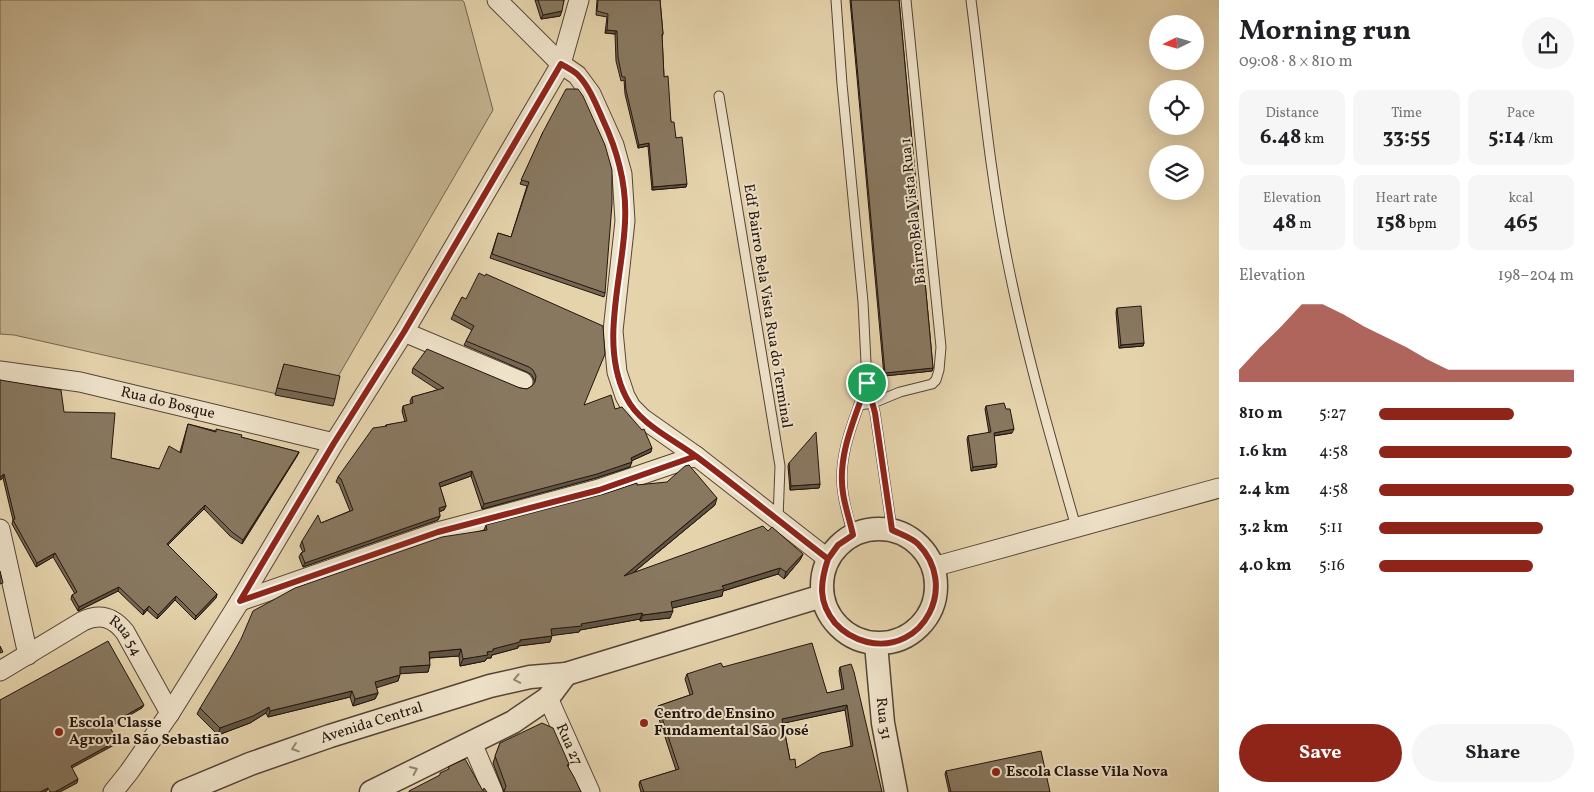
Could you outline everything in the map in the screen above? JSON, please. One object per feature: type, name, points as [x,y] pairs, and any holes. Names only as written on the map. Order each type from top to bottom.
[{"type":"street","points":[[113,792],[130,772],[170,712],[404,332],[561,64],[578,0]]},
{"type":"street","points":[[502,3],[561,64],[577,75],[591,94],[614,145],[622,174],[625,221],[613,331],[617,372],[631,407],[642,418],[696,456],[828,559]]},
{"type":"street","points":[[404,332],[523,382]]},
{"type":"street","name":"Rua do Bosque","points":[[0,371],[80,382],[334,443]]},
{"type":"street","points":[[240,601],[438,532],[599,490],[696,456]]},
{"type":"street","points":[[933,567],[1219,488]]},
{"type":"street","points":[[0,529],[28,655]]},
{"type":"street","points":[[872,529],[892,530],[917,543],[926,554],[933,567],[937,584],[934,602],[926,619],[917,630],[904,638],[891,643],[876,644],[857,640],[840,629],[828,614],[822,596],[822,577],[828,559],[838,545],[853,535],[872,529]]},
{"type":"street","name":"Avenida Central","points":[[183,792],[250,764],[330,736],[490,686],[530,677],[566,674],[822,596]]},
{"type":"street","name":"Rua 54","points":[[0,671],[83,621],[96,617],[108,618],[114,620],[125,632],[170,712]]},
{"type":"street","name":"Rua 31","points":[[876,644],[883,722],[896,792]]},
{"type":"street","points":[[370,792],[513,722],[548,698],[566,674]]},
{"type":"street","name":"Rua 27","points":[[548,698],[590,792]]},
{"type":"street","points":[[472,743],[493,792]]},
{"type":"street","points":[[124,792],[130,772]]},
{"type":"lane","points":[[836,0],[842,84],[863,302],[867,383],[873,403],[892,530]]},
{"type":"lane","name":"Bairro Bela Vista Rua 1","points":[[873,403],[900,392],[932,384],[936,380],[941,362],[906,0]]},
{"type":"lane","points":[[971,0],[988,141],[1007,258],[1035,383],[1076,527]]},
{"type":"lane","name":"Edf Bairro Bela Vista Rua do Terminal","points":[[719,96],[780,466],[778,520]]},
{"type":"lane","points":[[853,535],[843,492],[842,466],[851,427],[867,383]]},
{"type":"lane","points":[[859,405],[873,403]]},
{"type":"shaded area","points":[[0,0],[462,0],[464,2],[493,110],[322,404],[14,335],[0,334]]},
{"type":"building","points":[[538,0],[564,0],[562,11],[543,15]]},
{"type":"building","points":[[598,0],[660,0],[664,77],[668,76],[671,122],[674,122],[676,138],[682,137],[687,184],[653,187],[649,143],[639,145],[626,90],[625,77],[622,77],[618,57],[617,31],[607,30],[608,14],[597,11]]},
{"type":"building","points":[[851,0],[899,0],[933,368],[885,373]]},
{"type":"building","points":[[566,89],[578,89],[583,96],[605,145],[612,170],[612,204],[605,293],[492,254],[498,233],[511,237],[529,182],[521,180],[543,132]]},
{"type":"building","points":[[479,273],[485,276],[486,274],[603,326],[605,354],[584,405],[611,395],[615,409],[622,407],[642,430],[644,429],[652,448],[631,458],[632,462],[597,474],[484,504],[472,471],[439,483],[446,506],[439,508],[440,516],[305,563],[301,553],[305,551],[302,541],[318,515],[321,523],[353,510],[341,479],[338,477],[373,428],[407,421],[403,406],[413,403],[412,397],[444,388],[413,368],[427,349],[520,388],[527,389],[535,382],[536,376],[529,367],[466,341],[474,326],[453,314],[462,297],[466,299]]},
{"type":"building","points":[[1141,306],[1144,343],[1121,345],[1117,308]]},
{"type":"building","points":[[284,364],[340,376],[335,399],[277,388]]},
{"type":"building","points":[[0,380],[61,390],[64,412],[115,413],[111,458],[159,469],[169,446],[181,453],[188,424],[216,432],[216,429],[242,435],[241,437],[299,452],[243,540],[232,532],[205,505],[167,544],[217,594],[196,616],[176,596],[158,615],[149,606],[144,611],[119,587],[79,607],[72,595],[77,592],[55,553],[37,563],[13,520],[15,519],[4,474],[0,477]]},
{"type":"building","points":[[1004,403],[1006,409],[1010,409],[1014,429],[994,433],[997,464],[973,467],[968,436],[991,432],[986,406]]},
{"type":"building","points":[[816,432],[820,484],[791,486],[789,463]]},
{"type":"building","points":[[689,465],[717,498],[624,576],[763,526],[768,531],[772,527],[803,554],[786,572],[780,568],[722,586],[724,589],[671,602],[673,611],[643,615],[642,613],[581,624],[582,626],[551,629],[552,636],[520,640],[520,642],[493,649],[493,651],[487,652],[488,655],[463,659],[461,649],[429,652],[430,665],[400,667],[400,675],[375,682],[378,693],[355,699],[352,691],[270,711],[269,707],[253,716],[220,728],[200,708],[241,639],[253,611],[295,588],[442,537],[487,530],[486,525],[604,494],[637,483],[637,485],[667,482],[685,466]]},
{"type":"building","points":[[0,571],[3,583],[0,584]]},
{"type":"building","name":"Escola Classe Agrovila São Sebastião","points":[[108,641],[144,705],[109,725],[117,741],[71,766],[78,779],[55,792],[50,792],[48,788],[40,792],[0,792],[0,700]]},
{"type":"building","points":[[812,643],[827,693],[844,689],[840,667],[851,664],[882,792],[644,792],[640,781],[679,769],[658,706],[693,694],[687,674],[721,663],[723,667]],"holes":[[[847,705],[853,746],[821,753],[796,768],[795,759],[790,760],[782,719]]]},
{"type":"building","points":[[542,723],[553,728],[569,764],[567,765],[581,792],[504,792],[506,786],[495,756],[500,743]]},
{"type":"building","points":[[1041,751],[1050,792],[951,792],[946,771]]},
{"type":"building","points":[[465,759],[483,791],[484,788],[487,792],[409,792],[440,775],[440,773],[449,769],[448,767]]},
{"type":"place","name":"Centro de Ensino Fundamental São José","points":[[644,723]]},
{"type":"place","name":"Escola Classe Agrovila São Sebastião","points":[[59,732]]},
{"type":"place","name":"Escola Classe Vila Nova","points":[[996,772]]},
{"type":"route","points":[[867,383],[851,427],[842,466],[843,492],[853,535],[838,545],[828,559],[696,456],[599,490],[438,532],[240,601],[334,443],[404,332],[561,64],[577,75],[591,94],[614,145],[622,174],[625,221],[613,331],[617,372],[625,396],[631,407],[642,418],[696,456],[778,520],[828,559],[822,577],[822,596],[828,614],[840,629],[857,640],[876,644],[891,643],[917,630],[926,619],[934,602],[937,584],[933,567],[917,543],[892,530],[875,413],[867,383]]}]
